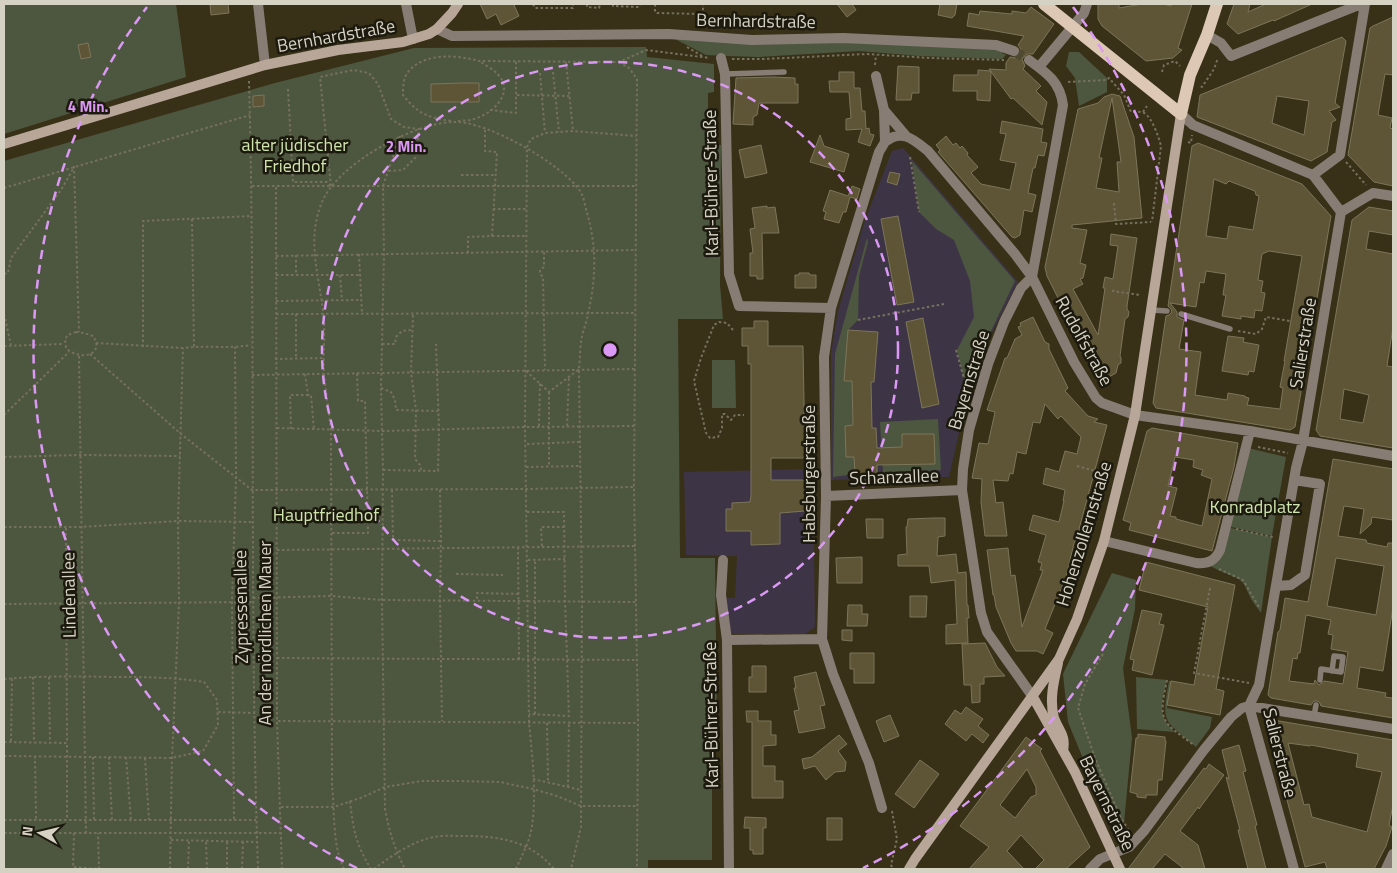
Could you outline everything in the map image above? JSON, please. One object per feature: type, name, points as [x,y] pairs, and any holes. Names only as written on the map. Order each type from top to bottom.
[{"type":"main road","points":[[437,28],[458,4]]},
{"type":"main road","points":[[1044,4],[1181,114]]},
{"type":"main road","name":"Hohenzollernstraße","points":[[909,869],[1058,659],[1077,619],[1104,541],[1135,415],[1181,114],[1190,75],[1207,35],[1217,4]]},
{"type":"main road","name":"Bernhardstraße","points":[[4,144],[248,72],[265,65],[338,50],[403,42],[429,34],[437,28]]},
{"type":"main road","name":"Bayernstraße","points":[[1058,659],[1052,704],[1054,718],[1065,740],[1063,751]]},
{"type":"main road","name":"Bayernstraße","points":[[1032,697],[1063,751],[1120,869]]},
{"type":"street","points":[[258,4],[265,65]]},
{"type":"street","points":[[406,4],[413,39]]},
{"type":"street","points":[[1029,60],[1039,67],[1074,27],[1084,13],[1087,4]]},
{"type":"street","points":[[1207,35],[1221,43],[1231,56],[1360,4]]},
{"type":"street","points":[[1313,175],[1340,155],[1365,4]]},
{"type":"street","name":"Bernhardstraße","points":[[437,28],[452,36],[669,34],[752,40],[878,39],[996,45],[1014,50]]},
{"type":"street","name":"Karl-Bührer-Straße","points":[[721,58],[725,74],[729,274],[740,306],[831,308]]},
{"type":"street","name":"Bayernstraße","points":[[1032,697],[986,632],[981,613],[962,490],[968,438],[988,364],[1004,322],[1021,288],[1032,277],[1063,105],[1062,94],[1056,82],[1039,67]]},
{"type":"street","name":"Habsburgerstraße","points":[[876,76],[884,110],[885,142],[879,152],[831,308],[824,357],[826,496],[822,640],[833,674],[869,764],[882,808]]},
{"type":"street","name":"Rudolfstraße","points":[[884,110],[906,136],[916,141],[928,151],[1015,254],[1032,277],[1074,362],[1096,398],[1102,403],[1135,415],[1250,431],[1393,456]]},
{"type":"street","points":[[1181,114],[1193,125],[1313,175],[1341,212],[1373,193],[1393,196]]},
{"type":"street","points":[[885,142],[892,136],[906,136]]},
{"type":"street","name":"Salierstraße","points":[[1294,869],[1250,706],[1259,685],[1264,635],[1290,532],[1294,480],[1303,441],[1341,212]]},
{"type":"street","points":[[1104,541],[1196,563],[1205,564],[1211,562],[1218,554],[1250,431]]},
{"type":"street","points":[[1276,586],[1291,585],[1305,575],[1320,484],[1294,480]]},
{"type":"street","name":"Schanzallee","points":[[826,496],[962,490]]},
{"type":"street","name":"Karl-Bührer-Straße","points":[[723,560],[721,595],[727,640],[729,869]]},
{"type":"street","points":[[727,640],[822,640]]},
{"type":"street","points":[[1090,869],[1100,859],[1129,847],[1135,841],[1202,751],[1230,717],[1242,708],[1250,706],[1393,729]]},
{"type":"street","points":[[1386,869],[1393,854]]},
{"type":"lane","points":[[725,74],[784,72]]},
{"type":"lane","points":[[1152,310],[1167,311]]},
{"type":"lane","points":[[1181,314],[1230,329]]},
{"type":"lane","points":[[1320,680],[1321,669],[1332,671]]},
{"type":"lane","points":[[1314,716],[1316,705]]},
{"type":"path","points":[[533,4],[535,8],[573,8],[573,4]]},
{"type":"path","points":[[587,4],[587,7],[599,8],[600,4]]},
{"type":"path","points":[[613,4],[613,6],[639,8],[640,4],[655,4],[655,12],[657,13],[703,14],[703,4]]},
{"type":"path","points":[[1162,72],[1164,65],[1175,61],[1202,87],[1214,69],[1221,43]]},
{"type":"path","points":[[571,869],[581,827],[582,602],[579,370],[582,336],[588,314],[594,276],[595,251],[589,219],[581,192],[562,173],[527,147],[475,126],[434,118],[414,109],[402,95],[403,82],[409,72],[416,66],[431,58],[454,57],[479,61],[619,62],[646,50],[704,57]]},
{"type":"path","points":[[721,58],[764,59],[843,54],[996,60]]},
{"type":"path","points":[[875,65],[876,55]]},
{"type":"path","points":[[344,869],[336,837],[332,786],[331,430],[324,374],[323,314],[314,255],[314,228],[322,201],[331,186],[372,151],[400,136],[419,129],[473,119],[498,104],[504,93],[503,82],[497,73],[479,61]]},
{"type":"path","points":[[490,110],[516,112],[516,61]]},
{"type":"path","points":[[566,62],[573,131]]},
{"type":"path","points":[[619,62],[629,68],[637,79],[634,426],[638,723],[637,869]]},
{"type":"path","points":[[331,186],[320,77],[353,70],[369,73],[378,84],[392,119],[404,127],[419,129]]},
{"type":"path","name":"Zypressenallee","points":[[248,72],[252,186],[252,490],[258,869]]},
{"type":"path","points":[[553,72],[559,132]]},
{"type":"path","points":[[540,73],[545,133]]},
{"type":"path","points":[[1072,82],[1107,80],[1109,78],[1124,95],[1131,112],[1143,112],[1148,116],[1161,146],[1152,222]]},
{"type":"path","points":[[288,89],[293,182],[327,182],[331,186]]},
{"type":"path","points":[[516,95],[570,96]]},
{"type":"path","points":[[1143,112],[1147,106]]},
{"type":"path","points":[[4,188],[250,115]]},
{"type":"path","points":[[388,171],[403,170],[416,157],[419,129]]},
{"type":"path","points":[[486,130],[485,151],[497,152],[492,236]]},
{"type":"path","points":[[516,869],[527,846],[532,827],[533,789],[529,722],[525,427],[527,147],[531,139],[545,133],[573,131],[636,136]]},
{"type":"path","points":[[400,136],[383,186],[384,254],[381,373],[383,431],[382,600],[385,809],[389,830],[397,854],[405,869]]},
{"type":"path","points":[[272,144],[291,144]]},
{"type":"path","points":[[1340,155],[1373,193]]},
{"type":"path","points":[[910,157],[919,212]]},
{"type":"path","points":[[4,274],[8,273],[11,258],[61,190],[74,166]]},
{"type":"path","points":[[74,166],[79,332]]},
{"type":"path","points":[[461,175],[495,175]]},
{"type":"path","points":[[252,186],[636,186]]},
{"type":"path","name":"An der nördlichen Mauer","points":[[276,187],[277,720],[282,869]]},
{"type":"path","points":[[1114,203],[1116,224],[1166,221]]},
{"type":"path","points":[[493,208],[526,209]]},
{"type":"path","points":[[142,347],[143,221],[252,216]]},
{"type":"path","points":[[192,219],[194,347]]},
{"type":"path","points":[[468,253],[468,237],[526,236]]},
{"type":"path","points":[[276,256],[636,250]]},
{"type":"path","points":[[544,252],[544,267],[540,270],[540,274],[543,277],[545,370]]},
{"type":"path","points":[[359,254],[362,314]]},
{"type":"path","points":[[296,255],[296,275]]},
{"type":"path","points":[[276,275],[360,275]]},
{"type":"path","points":[[340,275],[342,301]]},
{"type":"path","points":[[1114,290],[1140,295]]},
{"type":"path","points":[[276,301],[361,300]]},
{"type":"path","points":[[858,320],[944,304]]},
{"type":"path","points":[[276,314],[635,313]]},
{"type":"path","points":[[4,314],[11,346]]},
{"type":"path","points":[[296,314],[296,359]]},
{"type":"path","points":[[413,314],[411,372],[416,410],[415,459],[420,465],[421,470]]},
{"type":"path","points":[[1230,329],[1256,334],[1262,329],[1266,317],[1290,321]]},
{"type":"path","points":[[733,330],[727,323],[719,322],[714,325],[694,381],[706,433],[710,438],[718,437],[722,428],[722,414],[725,414],[730,420],[735,415],[744,415]]},
{"type":"path","points":[[382,344],[395,344],[396,337],[402,331],[412,330]]},
{"type":"path","points":[[79,332],[93,336],[96,348],[90,354],[79,356],[69,352],[64,344],[68,335],[79,332]]},
{"type":"path","points":[[4,346],[64,344]]},
{"type":"path","points":[[96,344],[183,348],[235,348],[251,344]]},
{"type":"path","points":[[383,470],[438,470],[439,429],[436,344]]},
{"type":"path","points":[[170,869],[172,758],[179,603],[178,521],[183,348]]},
{"type":"path","points":[[234,819],[232,601],[236,479],[235,348]]},
{"type":"path","points":[[956,350],[966,388],[976,408]]},
{"type":"path","points":[[4,415],[69,352]]},
{"type":"path","points":[[90,354],[181,434],[252,490],[456,490],[634,486]]},
{"type":"path","name":"Lindenallee","points":[[79,356],[80,527],[86,833]]},
{"type":"path","points":[[275,359],[324,358]]},
{"type":"path","points":[[252,375],[635,369]]},
{"type":"path","points":[[549,392],[579,370]]},
{"type":"path","points":[[526,371],[549,392],[550,467]]},
{"type":"path","points":[[332,533],[368,532],[365,401],[358,401],[357,373]]},
{"type":"path","points":[[305,374],[308,395],[311,395],[314,430]]},
{"type":"path","points":[[568,426],[569,376]]},
{"type":"path","points":[[539,426],[540,384]]},
{"type":"path","points":[[381,388],[391,392],[395,400],[396,410],[438,411]]},
{"type":"path","points":[[291,429],[290,395],[308,395]]},
{"type":"path","points":[[276,428],[383,431],[539,426],[634,426]]},
{"type":"path","points":[[526,444],[580,442]]},
{"type":"path","points":[[1259,447],[1288,453]]},
{"type":"path","points":[[4,457],[80,455],[180,456]]},
{"type":"path","points":[[526,467],[579,466]]},
{"type":"path","points":[[1077,466],[1106,474]]},
{"type":"path","points":[[392,490],[393,540],[441,541]]},
{"type":"path","points":[[440,490],[442,721]]},
{"type":"path","points":[[527,512],[564,512],[569,716],[529,714]]},
{"type":"path","points":[[4,527],[80,527],[178,521],[253,522]]},
{"type":"path","points":[[542,547],[541,526],[564,527]]},
{"type":"path","points":[[66,527],[67,820]]},
{"type":"path","points":[[1238,529],[1273,537]]},
{"type":"path","points":[[276,550],[635,546]]},
{"type":"path","points":[[518,547],[519,660]]},
{"type":"path","points":[[528,560],[565,559]]},
{"type":"path","points":[[535,560],[535,714]]},
{"type":"path","points":[[1223,570],[1243,580],[1263,615]]},
{"type":"path","points":[[456,574],[503,575]]},
{"type":"path","points":[[1210,588],[1194,672],[1259,685]]},
{"type":"path","points":[[477,600],[477,593],[519,594]]},
{"type":"path","points":[[253,598],[331,596],[382,600],[636,602]]},
{"type":"path","points":[[4,604],[253,602]]},
{"type":"path","points":[[1103,654],[1084,684],[1078,708],[1095,758],[1120,816],[1135,841]]},
{"type":"path","points":[[277,658],[637,660]]},
{"type":"path","points":[[33,676],[34,742]]},
{"type":"path","points":[[4,679],[33,676],[175,677],[204,682],[217,700],[218,712],[218,725],[203,751],[172,758],[4,756]]},
{"type":"path","points":[[49,676],[50,742]]},
{"type":"path","points":[[11,742],[12,678]]},
{"type":"path","points":[[1167,680],[1162,702],[1162,715],[1167,725],[1202,751]]},
{"type":"path","points":[[218,712],[255,713]]},
{"type":"path","points":[[277,720],[332,722],[638,723]]},
{"type":"path","points":[[547,722],[548,783]]},
{"type":"path","points":[[568,787],[569,722]]},
{"type":"path","points":[[4,742],[67,743]]},
{"type":"path","points":[[35,756],[36,820]]},
{"type":"path","points":[[93,757],[94,820]]},
{"type":"path","points":[[109,757],[112,820]]},
{"type":"path","points":[[126,758],[131,820]]},
{"type":"path","points":[[145,758],[149,820]]},
{"type":"path","points":[[533,779],[581,790]]},
{"type":"path","points":[[281,807],[334,807],[385,787],[422,781],[500,782],[557,796],[581,806],[638,806]]},
{"type":"path","points":[[350,802],[352,824],[359,851],[372,869],[422,840],[436,836],[506,839],[527,846],[540,854],[554,869]]},
{"type":"path","points":[[4,820],[256,820]]},
{"type":"path","points":[[893,869],[891,865],[897,831]]},
{"type":"path","points":[[4,833],[281,833]]},
{"type":"path","points":[[74,833],[72,868],[100,869],[98,833]]},
{"type":"path","points":[[170,840],[257,842]]},
{"type":"path","points":[[188,869],[189,840]]},
{"type":"path","points":[[206,841],[207,869]]},
{"type":"path","points":[[227,841],[227,869]]},
{"type":"path","points":[[242,869],[243,842]]},
{"type":"shaded area","points":[[903,148],[1018,282],[981,354],[949,477],[831,480],[831,353],[838,311],[865,220],[892,151]]},
{"type":"shaded area","points":[[813,469],[815,627],[805,634],[731,634],[725,598],[735,598],[737,556],[686,555],[684,472]]},
{"type":"green space","points":[[4,4],[176,4],[186,77],[4,134]]},
{"type":"green space","points":[[673,38],[1002,49],[1002,53],[1006,55],[1002,59],[920,56],[859,51],[759,57],[706,55]]},
{"type":"green space","name":"Hauptfriedhof","points":[[646,47],[647,57],[714,64],[714,92],[708,93],[708,145],[721,145],[720,285],[723,319],[678,319],[680,558],[715,558],[717,731],[712,732],[712,860],[648,860],[648,869],[4,869],[4,161],[275,83],[414,48]]},
{"type":"green space","points":[[1069,52],[1079,52],[1107,78],[1107,92],[1079,106],[1075,78],[1066,66]]},
{"type":"green space","points":[[912,161],[1015,281],[980,354],[970,389],[966,387],[957,350],[974,317],[970,281],[954,240],[936,229],[919,212]]},
{"type":"green space","points":[[867,238],[868,242],[859,276],[858,320],[848,330],[845,380],[855,381],[852,392],[853,425],[845,426],[854,457],[855,474],[833,477],[835,354]]},
{"type":"green space","points":[[712,360],[735,360],[736,408],[712,408]]},
{"type":"green space","points":[[938,419],[941,470],[883,473],[880,422]]},
{"type":"green space","name":"Konradplatz","points":[[1248,448],[1286,457],[1272,536],[1227,526]]},
{"type":"green space","name":"Konradplatz","points":[[1226,527],[1272,537],[1261,613],[1239,579],[1207,564],[1214,561]]},
{"type":"green space","points":[[1112,573],[1136,580],[1135,609],[1123,668],[1132,738],[1124,823],[1107,817],[1068,722],[1063,674]]},
{"type":"green space","points":[[1136,677],[1167,680],[1162,708],[1165,720],[1175,732],[1137,729]]},
{"type":"green space","points":[[1169,681],[1171,681],[1167,708],[1212,717],[1210,728],[1196,747],[1177,731],[1168,720],[1165,706]]},
{"type":"building","points":[[210,4],[228,4],[229,13],[211,15]]},
{"type":"building","points":[[480,4],[517,4],[514,5],[519,16],[501,25],[496,14],[487,19]]},
{"type":"building","points":[[837,4],[852,4],[856,10],[847,17]]},
{"type":"building","points":[[940,4],[957,4],[955,15],[952,18],[938,15]]},
{"type":"building","points":[[1098,4],[1119,4],[1119,8],[1142,4],[1171,6],[1172,4],[1192,4],[1178,48],[1182,50],[1173,58],[1146,61],[1102,26],[1098,19]]},
{"type":"building","points":[[1234,4],[1250,4],[1248,12],[1266,4],[1312,4],[1238,34],[1227,24]]},
{"type":"building","points":[[1031,7],[1054,24],[1033,54],[1027,54],[1022,59],[1025,66],[1023,69],[1041,86],[1036,91],[1047,102],[1042,125],[1013,98],[1011,99],[989,69],[1006,70],[1006,63],[1010,57],[1016,58],[1020,54],[1021,49],[1018,45],[1024,36],[967,26],[969,13],[979,15],[980,11],[1012,14],[1012,11],[1026,13]]},
{"type":"building","points":[[1393,17],[1393,75],[1385,74],[1378,115],[1392,118],[1390,128],[1393,129],[1393,186],[1374,182],[1348,155],[1370,28]]},
{"type":"building","points":[[1342,37],[1346,41],[1335,103],[1340,107],[1329,111],[1336,120],[1332,122],[1327,152],[1311,161],[1197,117],[1200,95]],"holes":[[[1277,96],[1309,101],[1304,135],[1272,123]]]},
{"type":"building","points":[[88,43],[91,57],[81,59],[78,45]]},
{"type":"building","points":[[898,66],[919,67],[919,93],[912,93],[911,100],[896,100]]},
{"type":"building","points":[[978,70],[991,71],[990,101],[977,100],[977,91],[953,91],[954,75],[978,75]]},
{"type":"building","points":[[839,72],[854,72],[854,88],[860,88],[862,111],[865,111],[866,129],[869,128],[870,134],[874,135],[870,146],[858,142],[862,129],[846,130],[846,119],[851,118],[849,92],[830,92],[829,81],[839,81]]},
{"type":"building","points":[[736,78],[795,78],[795,84],[798,84],[798,103],[759,103],[757,115],[753,117],[753,125],[733,124]]},
{"type":"building","points":[[479,83],[479,102],[431,102],[431,84]]},
{"type":"building","points":[[1112,94],[1120,96],[1134,137],[1142,218],[1072,225],[1072,228],[1087,230],[1080,263],[1086,265],[1083,278],[1080,279],[1083,284],[1073,289],[1098,335],[1105,277],[1113,279],[1118,246],[1110,245],[1111,234],[1137,238],[1127,306],[1129,312],[1128,317],[1125,319],[1120,356],[1121,363],[1118,365],[1116,373],[1100,382],[1047,276],[1045,267],[1078,109],[1098,103],[1104,97]],"holes":[[[1112,98],[1121,162],[1117,162],[1119,192],[1096,188],[1102,158],[1099,158]]]},
{"type":"building","points":[[264,95],[264,106],[253,107],[253,96]]},
{"type":"building","points":[[1002,121],[1043,129],[1041,142],[1047,143],[1044,156],[1038,155],[1035,168],[1033,168],[1028,193],[1036,195],[1032,212],[1024,210],[1020,235],[1015,238],[1012,237],[938,152],[940,150],[936,145],[946,136],[953,145],[956,143],[960,148],[962,146],[968,153],[967,155],[978,167],[971,173],[981,184],[1010,190],[1016,163],[1000,160],[1006,134],[1000,133]]},
{"type":"building","points":[[820,135],[824,146],[849,154],[844,172],[810,162]]},
{"type":"building","points":[[1198,143],[1302,184],[1331,216],[1295,427],[1290,430],[1156,408],[1153,403],[1166,316],[1172,312],[1168,306],[1192,146]],"holes":[[[1214,179],[1226,184],[1229,181],[1255,191],[1256,195],[1259,196],[1253,230],[1229,226],[1227,239],[1206,236]],[[1269,251],[1302,256],[1280,387],[1283,388],[1280,409],[1247,405],[1249,398],[1228,393],[1227,400],[1195,395],[1201,352],[1179,349],[1184,320],[1177,317],[1177,312],[1170,303],[1196,307],[1200,282],[1204,283],[1206,271],[1226,274],[1223,295],[1226,295],[1222,316],[1241,319],[1241,316],[1254,318],[1255,310],[1262,311],[1265,293],[1261,292],[1263,281],[1258,280],[1262,254]]]},
{"type":"building","points":[[761,145],[767,173],[745,178],[739,150]]},
{"type":"building","points":[[890,172],[900,174],[897,185],[887,182]]},
{"type":"building","points":[[852,186],[860,189],[857,199],[850,197],[846,212],[843,212],[839,223],[824,219],[826,212],[823,211],[830,190],[848,196]]},
{"type":"building","points":[[767,206],[767,208],[775,207],[779,233],[762,233],[763,279],[757,279],[757,276],[750,276],[750,253],[753,253],[750,229],[755,228],[752,208]]},
{"type":"building","points":[[1369,207],[1393,211],[1393,235],[1369,231],[1366,249],[1393,254],[1393,327],[1387,366],[1393,367],[1393,448],[1320,436],[1316,430],[1352,220]],"holes":[[[1344,389],[1369,395],[1363,423],[1340,419]]]},
{"type":"building","points":[[898,216],[914,302],[897,305],[881,219]]},
{"type":"building","points":[[799,273],[816,275],[816,288],[795,288],[795,275],[799,275]]},
{"type":"building","points":[[1033,317],[1045,342],[1049,344],[1049,349],[1068,388],[1065,391],[1088,416],[1098,419],[1094,422],[1107,425],[1079,529],[1083,534],[1077,537],[1074,543],[1066,577],[1045,629],[1053,633],[1043,654],[1037,651],[1016,651],[1011,643],[996,607],[987,550],[1008,548],[1011,576],[1015,575],[1022,627],[1043,570],[1040,570],[1042,563],[1038,562],[1046,535],[1029,530],[1033,515],[1059,522],[1064,501],[1065,490],[1043,484],[1046,468],[1059,472],[1065,451],[1077,454],[1081,437],[1061,416],[1058,419],[1045,404],[1040,423],[1033,422],[1026,454],[1017,452],[1013,474],[1010,473],[1008,481],[993,480],[996,503],[1003,502],[1007,536],[985,536],[981,502],[982,479],[972,478],[979,443],[988,444],[995,412],[987,410],[1005,358],[1007,358],[1015,339],[1022,335],[1018,327],[1021,326],[1020,323]]},
{"type":"building","points":[[923,318],[939,404],[922,408],[906,322]]},
{"type":"building","points":[[754,321],[768,321],[768,346],[803,346],[805,458],[771,458],[771,480],[806,480],[805,511],[780,513],[780,544],[751,545],[751,531],[726,531],[726,509],[732,509],[732,503],[750,502],[751,496],[751,364],[748,364],[748,346],[742,346],[742,328],[754,328]]},
{"type":"building","points":[[848,330],[878,332],[874,382],[871,382],[872,428],[876,428],[877,448],[902,447],[902,434],[934,434],[935,464],[877,465],[877,473],[855,474],[854,457],[846,457],[845,426],[853,425],[852,381],[844,381]]},
{"type":"building","points":[[1228,336],[1244,338],[1243,342],[1259,345],[1254,372],[1249,371],[1248,375],[1222,371]]},
{"type":"building","points":[[1152,428],[1238,443],[1234,467],[1212,551],[1129,530],[1131,523],[1123,520],[1147,431]],"holes":[[[1175,457],[1194,460],[1193,467],[1203,470],[1201,475],[1212,479],[1202,526],[1170,516],[1177,488],[1168,486]]]},
{"type":"building","points":[[1333,459],[1393,469],[1393,520],[1372,517],[1371,524],[1360,534],[1364,509],[1344,506],[1338,536],[1366,540],[1367,543],[1387,547],[1388,543],[1393,543],[1393,607],[1383,671],[1360,667],[1357,688],[1386,693],[1385,697],[1392,698],[1393,718],[1321,706],[1317,701],[1314,701],[1311,705],[1271,698],[1268,695],[1285,598],[1308,602]],"holes":[[[1336,558],[1384,566],[1376,615],[1327,606]],[[1306,615],[1331,620],[1328,634],[1333,635],[1331,649],[1348,652],[1343,684],[1324,681],[1319,685],[1315,680],[1314,684],[1289,681],[1293,658],[1297,659],[1298,653],[1300,653]]]},
{"type":"building","points":[[945,518],[945,536],[938,537],[937,556],[956,554],[958,573],[966,572],[969,618],[967,618],[968,643],[946,644],[946,625],[957,624],[955,580],[931,583],[929,566],[898,566],[898,555],[907,554],[906,527],[908,519]]},
{"type":"building","points":[[866,519],[883,519],[883,538],[867,538]]},
{"type":"building","points":[[862,557],[862,583],[837,583],[836,558]]},
{"type":"building","points":[[1146,562],[1235,585],[1216,689],[1224,691],[1220,715],[1167,705],[1171,681],[1194,685],[1208,607],[1139,590]]},
{"type":"building","points":[[910,596],[927,596],[926,617],[910,617]]},
{"type":"building","points":[[848,605],[862,605],[862,614],[868,614],[867,626],[847,626]]},
{"type":"building","points":[[1142,610],[1162,614],[1159,624],[1164,625],[1152,675],[1132,670],[1134,660],[1130,659]]},
{"type":"building","points":[[842,630],[852,630],[852,641],[842,640]]},
{"type":"building","points":[[985,643],[997,667],[1005,676],[984,677],[984,684],[980,684],[980,702],[972,703],[971,685],[964,685],[962,644]]},
{"type":"building","points":[[850,653],[874,653],[874,683],[854,683],[854,669],[850,669]]},
{"type":"building","points":[[752,666],[766,666],[766,692],[749,692],[749,677],[752,677]]},
{"type":"building","points":[[816,672],[825,705],[820,706],[825,728],[799,733],[794,711],[799,710],[794,688],[796,688],[794,677]]},
{"type":"building","points":[[966,707],[983,719],[978,726],[989,735],[983,743],[972,734],[966,741],[945,724],[955,710],[961,714]]},
{"type":"building","points":[[746,711],[758,711],[758,721],[771,721],[771,735],[776,735],[776,745],[763,746],[763,766],[775,766],[775,781],[783,781],[783,798],[752,798],[752,722],[747,722]]},
{"type":"building","points":[[890,715],[899,736],[884,742],[876,721]]},
{"type":"building","points":[[1273,720],[1393,740],[1393,805],[1389,825],[1392,827],[1386,846],[1374,869],[1327,869],[1325,862],[1305,867],[1270,733]],"holes":[[[1288,743],[1358,754],[1356,767],[1382,772],[1367,832],[1312,817],[1309,804],[1304,805]]]},
{"type":"building","points":[[1138,734],[1165,737],[1166,741],[1162,780],[1158,780],[1157,795],[1146,795],[1146,798],[1137,797],[1137,794],[1130,792]]},
{"type":"building","points":[[839,735],[847,744],[838,751],[846,762],[845,771],[835,772],[826,780],[815,766],[804,769],[802,759],[812,757]]},
{"type":"building","points":[[1026,737],[1042,749],[1040,751],[1090,847],[1066,869],[1035,869],[1044,860],[1021,835],[1007,851],[1024,869],[969,869],[989,847],[960,826]],"holes":[[[1027,769],[1036,787],[1036,795],[1031,797],[1015,818],[1000,805]]]},
{"type":"building","points":[[1239,745],[1246,771],[1243,772],[1266,869],[1248,869],[1226,777],[1229,779],[1222,750]]},
{"type":"building","points":[[920,760],[939,774],[914,808],[895,794]]},
{"type":"building","points":[[1209,764],[1224,775],[1180,831],[1198,845],[1205,869],[1183,869],[1165,854],[1152,869],[1128,869],[1204,768],[1206,769]]},
{"type":"building","points":[[745,817],[766,818],[766,828],[763,828],[763,854],[753,854],[753,850],[750,850],[750,828],[744,828]]},
{"type":"building","points":[[827,818],[842,818],[842,840],[827,840]]},
{"type":"tunnel","points":[[1014,51],[1029,60]]},
{"type":"park label","name":"alter jüdischer Friedhof","points":[[295,155]]}]
